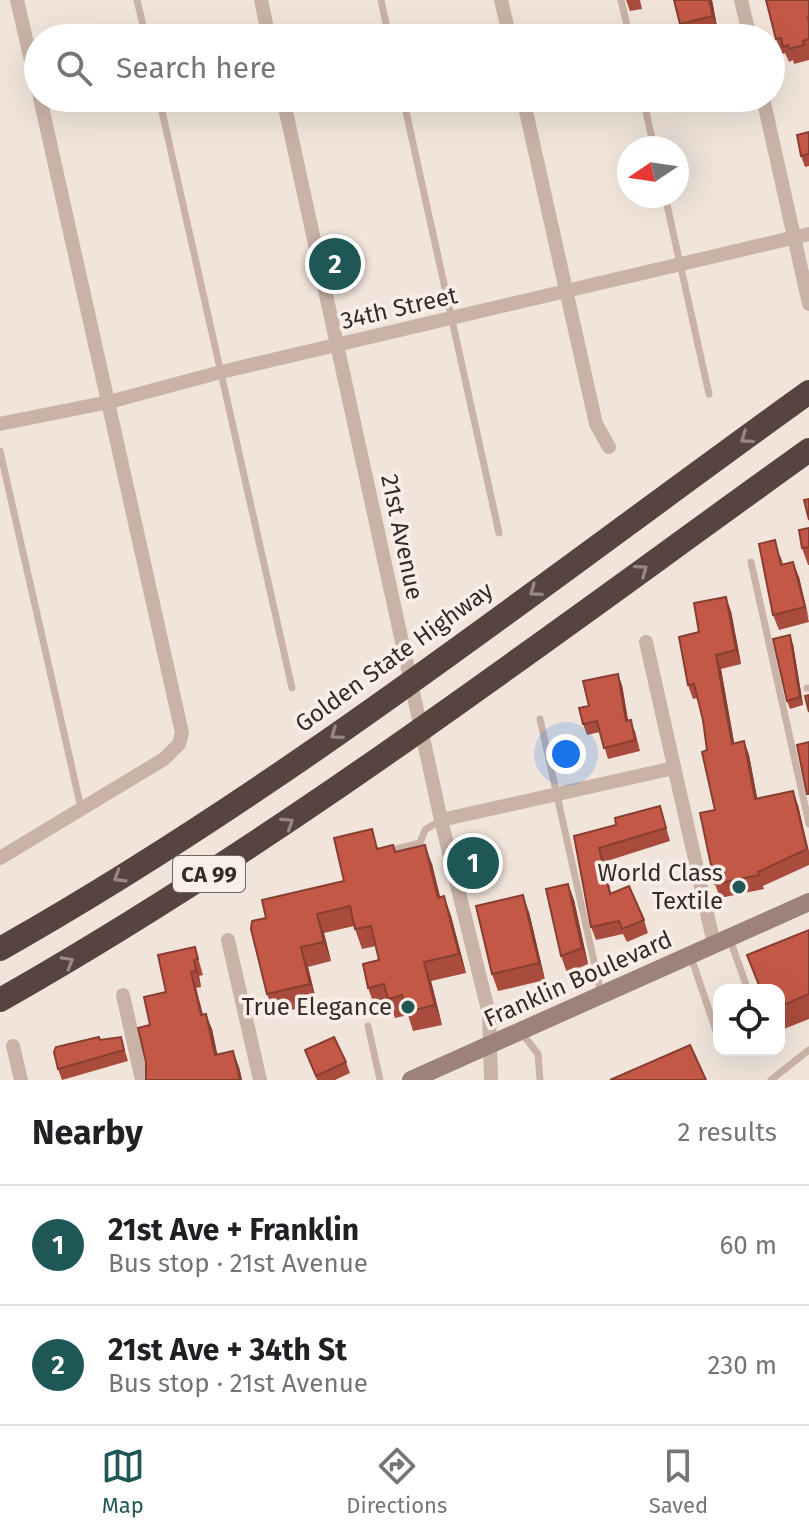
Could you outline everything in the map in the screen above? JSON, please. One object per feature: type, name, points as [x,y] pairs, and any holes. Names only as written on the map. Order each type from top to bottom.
[{"type":"highway","name":"Golden State Highway","points":[[0,949],[197,830],[401,690],[809,392]]},
{"type":"highway","name":"CA 99","points":[[0,1000],[150,913],[296,818],[809,450]]},
{"type":"main road","name":"Franklin Boulevard","points":[[411,1080],[809,902]]},
{"type":"street","points":[[17,0],[24,30]]},
{"type":"street","points":[[261,0],[266,24]]},
{"type":"street","points":[[501,0],[507,24]]},
{"type":"street","points":[[741,0],[747,24]]},
{"type":"street","points":[[0,858],[164,759],[179,744],[181,721],[43,112]]},
{"type":"street","name":"21st Avenue","points":[[286,112],[441,820],[489,1014],[491,1080]]},
{"type":"street","points":[[526,112],[596,424],[609,447]]},
{"type":"street","points":[[767,112],[802,236],[809,304]]},
{"type":"street","name":"34th Street","points":[[0,424],[109,402],[221,372],[802,236]]},
{"type":"street","points":[[646,642],[674,768],[722,941]]},
{"type":"street","points":[[441,820],[674,768]]},
{"type":"street","points":[[228,940],[260,1080]]},
{"type":"street","points":[[123,995],[142,1080]]},
{"type":"street","points":[[13,1046],[21,1080]]},
{"type":"lane","points":[[137,0],[143,24]]},
{"type":"lane","points":[[381,0],[386,24]]},
{"type":"lane","points":[[621,0],[627,24]]},
{"type":"lane","points":[[162,112],[292,688]]},
{"type":"lane","points":[[406,112],[499,533]]},
{"type":"lane","points":[[646,112],[651,136]]},
{"type":"lane","points":[[668,208],[709,394]]},
{"type":"lane","points":[[0,451],[82,810]]},
{"type":"lane","points":[[751,562],[809,824]]},
{"type":"lane","points":[[540,719],[601,995]]},
{"type":"lane","points":[[384,852],[420,843],[425,830],[441,820]]},
{"type":"lane","points":[[722,941],[745,984]]},
{"type":"lane","points":[[690,955],[713,1022]]},
{"type":"lane","points":[[368,1026],[380,1080]]},
{"type":"lane","points":[[520,1031],[538,1054],[540,1080]]},
{"type":"lane","points":[[771,1080],[809,1050]]},
{"type":"building","points":[[674,0],[709,0],[713,16],[680,24]]},
{"type":"building","points":[[766,0],[809,0],[809,39],[803,41],[804,45],[789,49],[788,45],[785,46],[785,24],[772,24]]},
{"type":"building","points":[[809,132],[809,154],[801,156],[797,135]]},
{"type":"building","points":[[809,499],[809,520],[804,500]]},
{"type":"building","points":[[809,528],[809,547],[802,548],[799,530]]},
{"type":"building","points":[[775,540],[781,565],[793,562],[805,607],[773,615],[759,544]]},
{"type":"building","points":[[726,597],[736,650],[716,655],[732,744],[744,741],[755,799],[793,791],[807,849],[758,872],[759,875],[715,884],[700,813],[715,810],[702,752],[707,750],[703,720],[694,684],[688,685],[679,637],[699,632],[694,603]]},
{"type":"building","points":[[790,635],[800,697],[787,701],[773,639]]},
{"type":"building","points":[[618,674],[626,721],[631,720],[635,740],[604,748],[597,721],[583,724],[579,708],[589,706],[583,681]]},
{"type":"building","points":[[809,742],[809,794],[807,794],[797,745]]},
{"type":"building","points":[[660,806],[666,828],[599,848],[610,894],[629,886],[644,920],[622,929],[619,921],[591,927],[574,836],[616,825],[615,818]]},
{"type":"building","points":[[372,829],[377,849],[393,845],[395,852],[425,845],[438,898],[444,896],[459,954],[424,962],[435,1005],[406,1012],[402,995],[388,999],[384,984],[368,988],[363,964],[379,960],[371,926],[355,929],[350,906],[317,914],[324,942],[301,947],[310,984],[267,994],[251,929],[252,921],[266,918],[262,900],[344,881],[334,838]]},
{"type":"building","points":[[568,884],[582,948],[561,956],[546,889]]},
{"type":"building","points":[[523,895],[539,963],[492,974],[476,906]]},
{"type":"building","points":[[809,930],[809,994],[785,1004],[785,984],[759,984],[747,955]]},
{"type":"building","points":[[195,947],[198,959],[194,960],[196,971],[191,972],[201,1015],[206,1014],[215,1055],[233,1051],[240,1080],[146,1080],[146,1062],[138,1028],[150,1025],[144,997],[166,992],[158,955]]},
{"type":"building","points":[[99,1037],[100,1040],[121,1037],[124,1050],[58,1069],[54,1052],[56,1047]]},
{"type":"building","points":[[334,1037],[346,1062],[316,1076],[305,1050]]},
{"type":"building","points":[[690,1045],[706,1080],[610,1080]]},
{"type":"place","name":"21st Ave + 34th St","points":[[335,264]]},
{"type":"place","name":"21st Ave + Franklin","points":[[473,863]]},
{"type":"place","name":"World Class Textile","points":[[739,887]]},
{"type":"place","name":"True Elegance","points":[[408,1007]]}]
